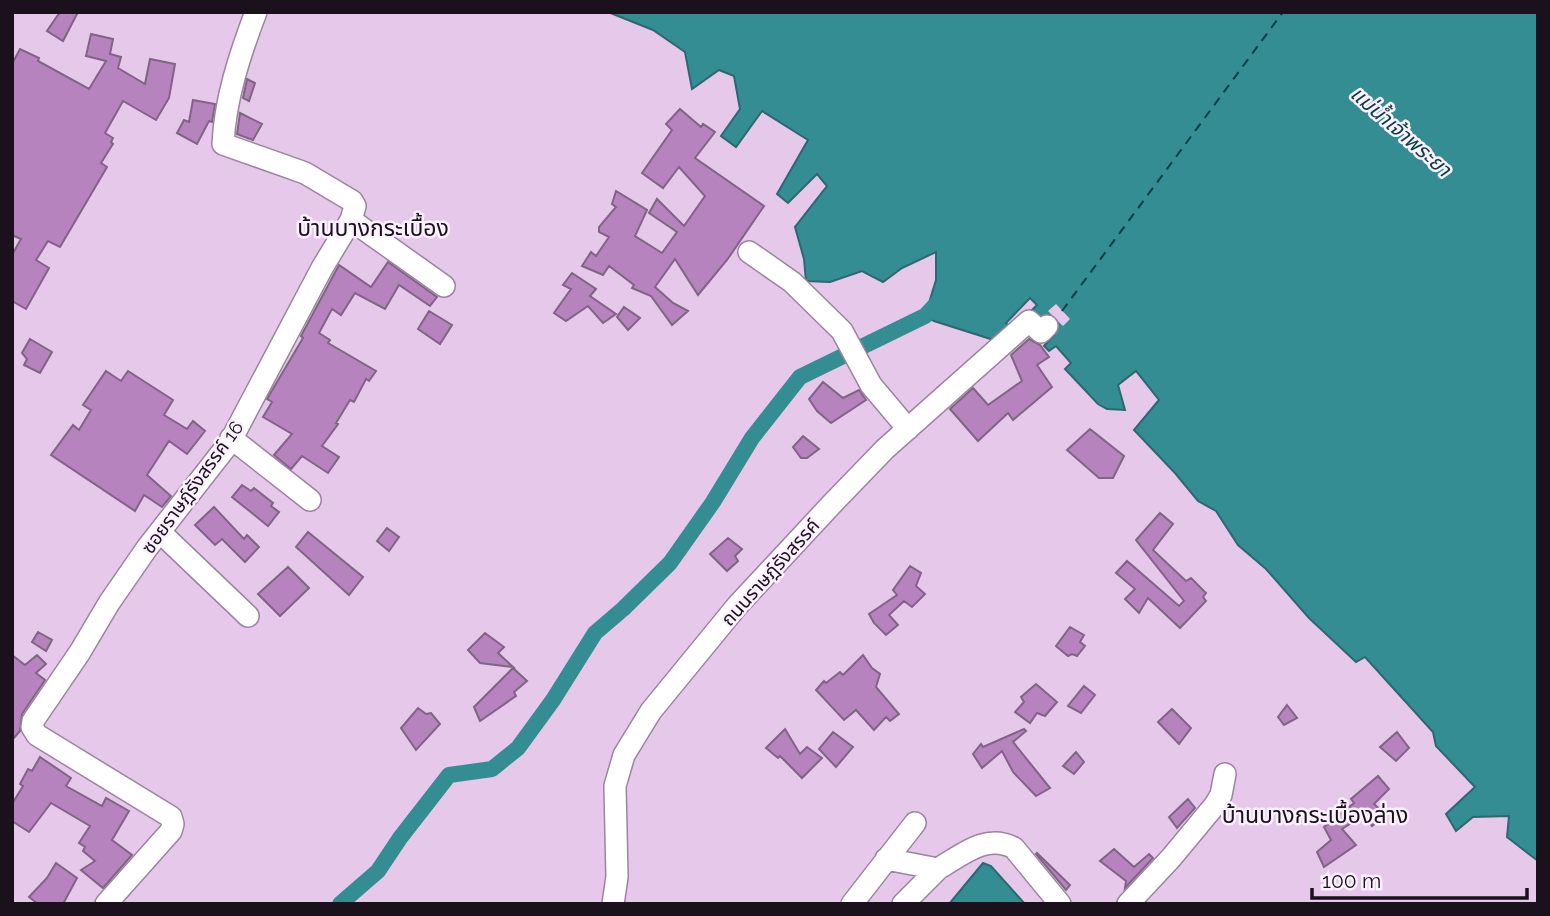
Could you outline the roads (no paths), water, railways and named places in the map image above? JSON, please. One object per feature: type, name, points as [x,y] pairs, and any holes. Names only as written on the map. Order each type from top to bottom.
[{"type":"street","points":[[256,12],[239,60],[223,144],[315,179],[352,201],[355,206],[351,220],[444,286]]},
{"type":"street","name":"ซอยราษฎ์รังสรรค์ 16","points":[[106,904],[171,831],[171,817],[37,735],[32,727],[109,603],[232,438],[322,268],[351,220]]},
{"type":"street","points":[[749,252],[792,282],[842,331],[871,386],[908,429]]},
{"type":"street","name":"ถนนราษฎ์รังสรรค์","points":[[613,904],[617,877],[615,786],[624,755],[651,711],[737,606],[867,468],[1029,321],[1041,332],[1047,326]]},
{"type":"street","points":[[232,438],[310,500]]},
{"type":"street","points":[[161,533],[248,615]]},
{"type":"street","points":[[1128,904],[1152,881],[1215,805],[1221,794],[1225,774]]},
{"type":"street","points":[[852,904],[915,823]]},
{"type":"street","points":[[904,904],[938,869],[985,842],[1005,843],[1014,848],[1060,904]]},
{"type":"street","points":[[886,859],[938,869]]},
{"type":"water","name":"แม่น้ำเจ้าพระยา","points":[[608,12],[1538,12],[1538,861],[1507,837],[1509,816],[1473,817],[1456,831],[1446,814],[1475,787],[1436,746],[1433,732],[1365,657],[1356,662],[1309,618],[1266,569],[1238,545],[1216,511],[1198,501],[1134,430],[1159,400],[1136,371],[1118,385],[1125,410],[1107,409],[1098,404],[1065,369],[1071,363],[1056,346],[1049,351],[1044,346],[1055,334],[1031,311],[1037,305],[1030,298],[1006,323],[1010,327],[997,341],[925,316],[936,280],[936,252],[902,268],[883,282],[862,271],[830,282],[806,281],[804,259],[795,227],[827,186],[817,174],[788,203],[777,194],[808,140],[762,111],[736,147],[721,136],[740,109],[734,76],[719,70],[692,89],[685,52],[653,30]]},
{"type":"water","points":[[983,863],[991,866],[1025,904],[949,904]]},
{"type":"waterway","points":[[340,904],[378,871],[449,775],[492,769],[518,748],[553,700],[595,633],[670,563],[713,502],[752,438],[800,377],[925,316],[940,300]]},
{"type":"district","name":"บ้านบางกระเบื้อง","points":[[373,227]]},
{"type":"district","name":"บ้านบางกระเบื้องล่าง","points":[[1315,814]]}]
